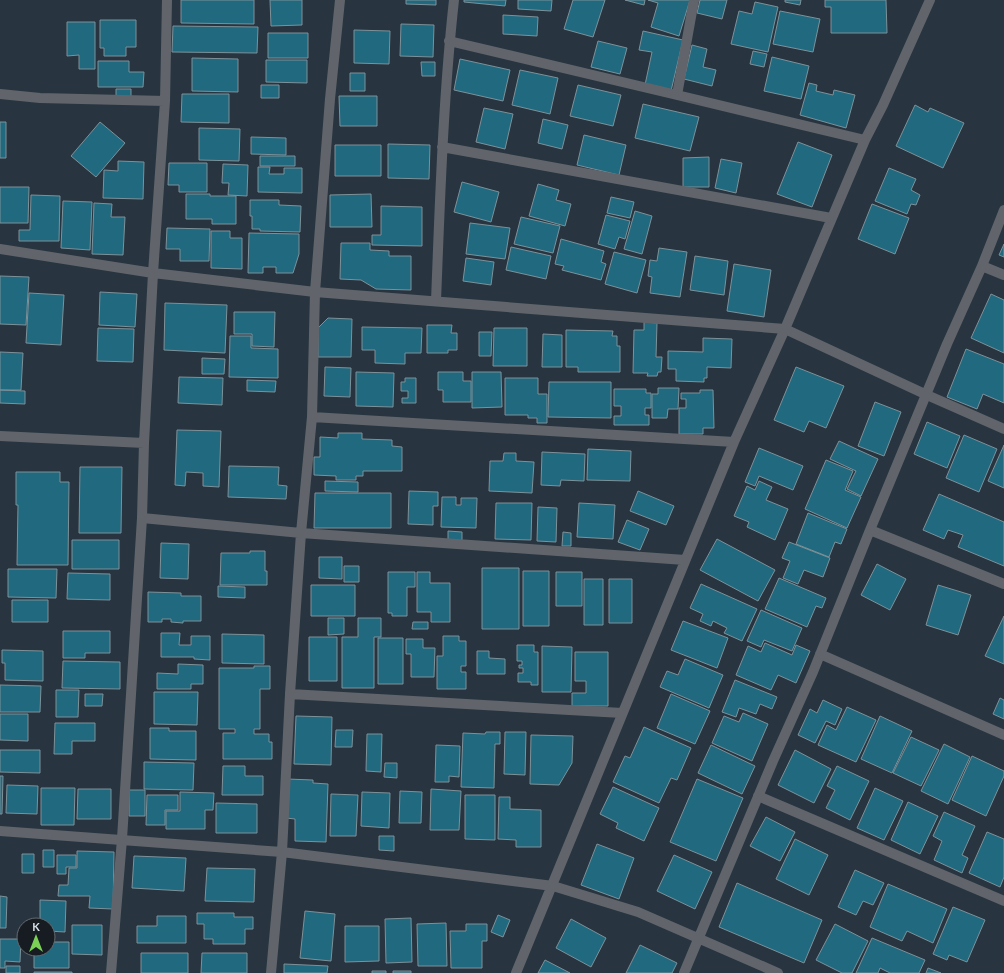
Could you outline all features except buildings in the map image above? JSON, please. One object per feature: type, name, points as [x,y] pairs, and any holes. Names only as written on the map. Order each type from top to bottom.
[{"type":"street","points":[[111,973],[122,839],[142,518],[144,443],[153,273],[165,101],[167,0]]},
{"type":"street","points":[[271,973],[282,852],[290,694],[301,533],[312,416],[315,292],[330,100],[340,0]]},
{"type":"street","points":[[436,300],[442,147],[449,41],[454,0]]},
{"type":"street","points":[[677,95],[694,0]]},
{"type":"street","points":[[516,973],[734,442],[785,329],[865,140],[883,105],[930,0]]},
{"type":"street","points":[[449,41],[865,140]]},
{"type":"street","points":[[0,94],[40,98],[165,101]]},
{"type":"street","points":[[442,147],[831,218]]},
{"type":"street","points":[[684,973],[758,796],[813,672],[870,530],[947,344],[982,266],[1004,210]]},
{"type":"street","points":[[0,249],[153,273],[315,292],[436,300],[785,329],[1004,429]]},
{"type":"street","points":[[982,266],[1004,275]]},
{"type":"street","points":[[312,416],[734,442]]},
{"type":"street","points":[[0,436],[144,443]]},
{"type":"street","points":[[142,518],[301,533],[685,560]]},
{"type":"street","points":[[870,530],[1004,584]]},
{"type":"street","points":[[820,654],[1004,735]]},
{"type":"street","points":[[290,694],[622,713]]},
{"type":"street","points":[[758,796],[1004,901]]},
{"type":"street","points":[[0,831],[282,852],[553,886],[638,912],[778,973]]}]
